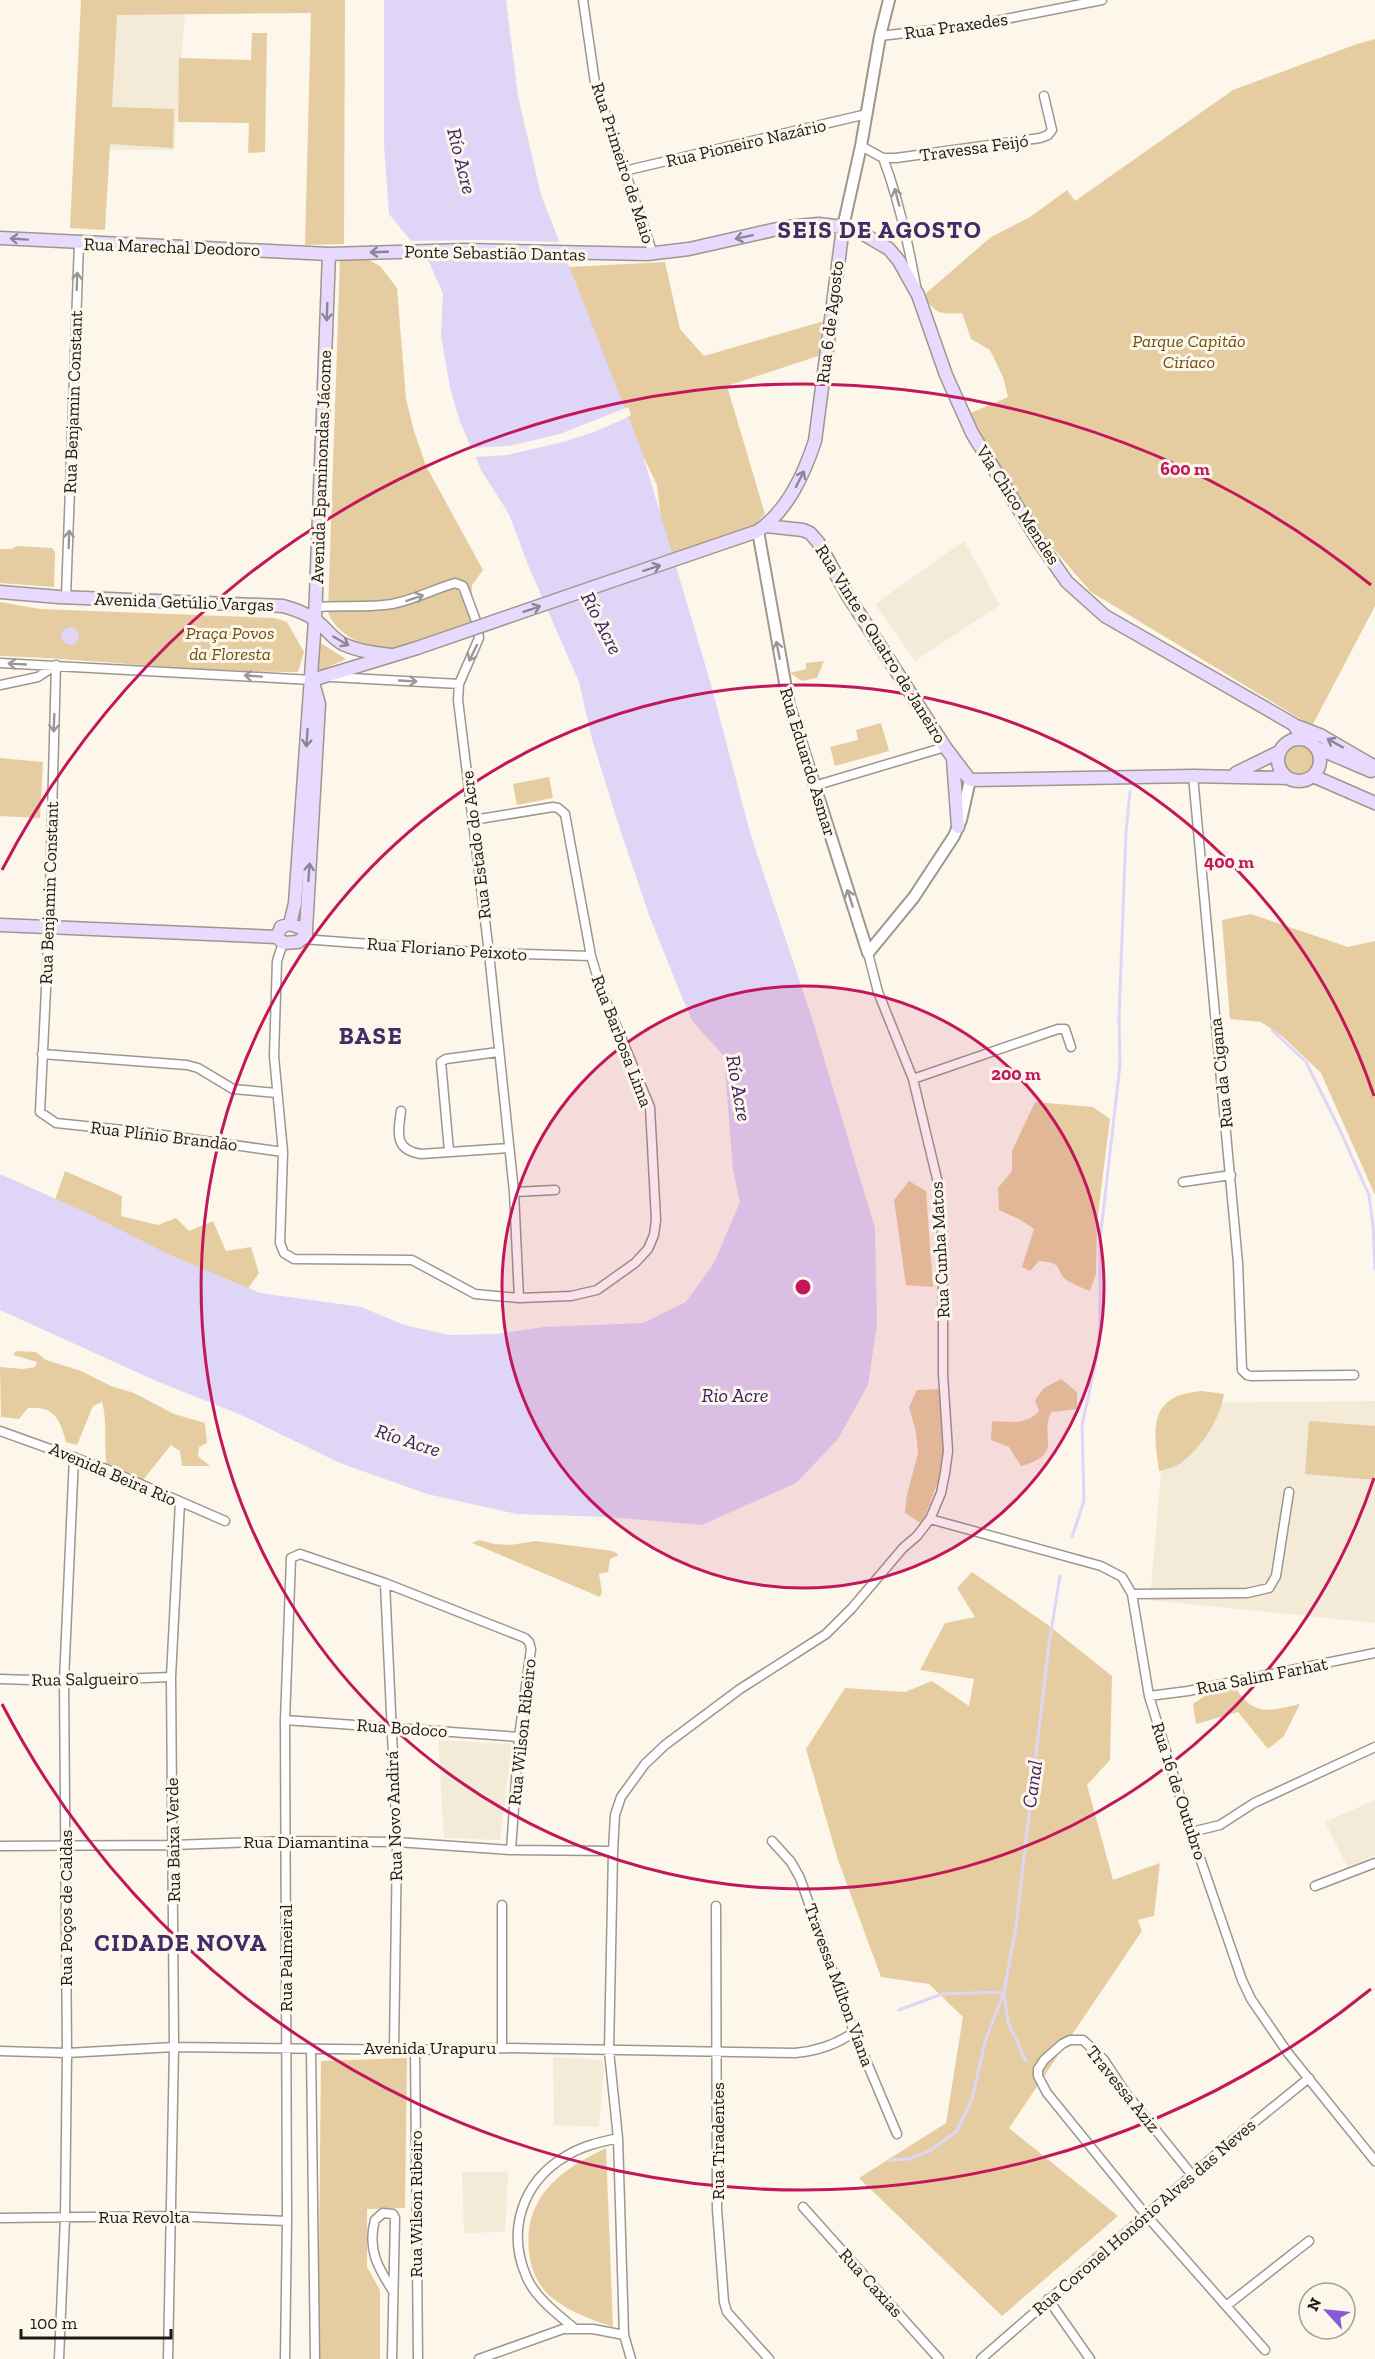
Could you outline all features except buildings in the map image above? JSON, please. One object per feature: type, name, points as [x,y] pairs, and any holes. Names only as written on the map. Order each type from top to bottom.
[{"type":"main road","name":"Ponte Sebastião Dantas","points":[[344,253],[464,250],[650,254],[786,227],[819,224],[843,227]]},
{"type":"main road","name":"Via Chico Mendes","points":[[843,227],[860,232],[889,249],[899,261],[918,295],[946,375],[972,433],[1039,542],[1067,582],[1105,616],[1293,724],[1304,739]]},
{"type":"main road","name":"Rua 6 de Agosto","points":[[757,531],[794,491],[807,466],[815,441],[843,227]]},
{"type":"main road","name":"Rua Marechal Deodoro","points":[[0,238],[344,253]]},
{"type":"main road","name":"Avenida Epaminondas Jácome","points":[[290,924],[295,903],[312,680],[329,254]]},
{"type":"main road","name":"Rua Vinte e Quatro de Janeiro","points":[[757,531],[803,530],[815,538],[848,596],[945,747],[970,780]]},
{"type":"main road","name":"Avenida Getúlio Vargas","points":[[312,680],[417,648],[757,531]]},
{"type":"main road","name":"Avenida Getúlio Vargas","points":[[0,592],[283,606],[300,611],[315,620],[333,638],[343,644],[368,652],[391,655]]},
{"type":"main road","name":"Avenida Epaminondas Jácome","points":[[304,935],[319,704],[312,680]]},
{"type":"main road","points":[[1276,715],[1285,727],[1286,734],[1279,767],[1288,778]]},
{"type":"main road","points":[[1293,724],[1320,735],[1375,767]]},
{"type":"main road","points":[[1229,776],[1281,749],[1293,739],[1304,739],[1317,748],[1375,772]]},
{"type":"main road","points":[[970,780],[1229,776],[1288,778],[1300,781],[1313,776],[1318,770],[1320,762],[1317,748]]},
{"type":"main road","points":[[953,758],[958,827]]},
{"type":"main road","points":[[1313,776],[1375,803]]},
{"type":"main road","points":[[280,940],[281,927],[290,924]]},
{"type":"main road","name":"Rua Floriano Peixoto","points":[[0,925],[280,940],[290,944],[304,935],[290,924]]},
{"type":"street","name":"Rua Primeiro de Maio","points":[[583,0],[595,82],[650,254]]},
{"type":"street","name":"Rua 6 de Agosto","points":[[843,227],[889,0]]},
{"type":"street","name":"Rua Praxedes","points":[[880,36],[975,25],[1102,0]]},
{"type":"street","name":"Travessa Feijó","points":[[883,158],[1042,138],[1052,130],[1044,96]]},
{"type":"street","name":"Rua Pioneiro Nazário","points":[[624,171],[867,114]]},
{"type":"street","points":[[861,146],[883,158],[895,188],[918,295]]},
{"type":"street","name":"Rua Benjamin Constant","points":[[66,597],[79,243]]},
{"type":"street","name":"Rua Eduardo Asmar","points":[[757,531],[789,705],[868,953]]},
{"type":"street","name":"Rua Estado do Acre","points":[[315,607],[364,607],[391,604],[416,598],[456,583],[460,584],[470,605],[479,638],[459,684],[458,700],[489,953],[514,1192],[519,1298]]},
{"type":"street","points":[[0,663],[312,680]]},
{"type":"street","points":[[0,685],[39,677],[56,665]]},
{"type":"street","name":"Rua Benjamin Constant","points":[[46,1118],[40,1112],[39,1102],[49,927],[56,665]]},
{"type":"street","points":[[328,677],[459,684]]},
{"type":"street","points":[[814,786],[945,747]]},
{"type":"street","name":"Rua da Cigana","points":[[1193,776],[1239,1263],[1242,1370],[1251,1376],[1354,1375]]},
{"type":"street","points":[[868,953],[914,897],[958,827],[970,780]]},
{"type":"street","name":"Rua Barbosa Lima","points":[[283,1152],[280,1243],[284,1253],[294,1259],[412,1260],[475,1294],[519,1298],[572,1296],[597,1290],[635,1263],[648,1249],[654,1235],[656,1196],[650,1107],[604,998],[591,956],[566,814],[558,808],[509,813],[473,820]]},
{"type":"street","name":"Rua Floriano Peixoto","points":[[304,935],[489,953],[591,956]]},
{"type":"street","points":[[280,940],[277,961],[274,1056],[283,1152]]},
{"type":"street","name":"Rua Cunha Matos","points":[[632,2359],[624,2335],[618,2138],[609,2051],[613,1851],[615,1815],[621,1797],[645,1764],[693,1722],[826,1634],[868,1591],[930,1518],[941,1493],[948,1451],[944,1374],[943,1246],[938,1183],[913,1079],[878,992],[868,953]]},
{"type":"street","points":[[913,1079],[1058,1029],[1065,1029],[1071,1047]]},
{"type":"street","points":[[449,1151],[440,1065],[443,1060],[498,1052]]},
{"type":"street","points":[[42,1054],[187,1065],[198,1068],[233,1089],[278,1093]]},
{"type":"street","points":[[401,1111],[400,1141],[403,1148],[410,1152],[421,1154],[509,1148]]},
{"type":"street","name":"Rua Plínio Brandão","points":[[46,1118],[56,1124],[142,1132],[283,1152]]},
{"type":"street","points":[[1183,1182],[1231,1175]]},
{"type":"street","points":[[514,1192],[555,1190]]},
{"type":"street","name":"Avenida Beira Rio","points":[[0,1431],[74,1457],[225,1521]]},
{"type":"street","name":"Rua Poços de Caldas","points":[[59,2359],[65,2218],[67,2053],[64,1681],[74,1457]]},
{"type":"street","points":[[930,1518],[1109,1569],[1122,1577],[1132,1594],[1247,1593],[1269,1588],[1276,1576],[1289,1492]]},
{"type":"street","name":"Rua Baixa Verde","points":[[168,2359],[174,2047],[171,1677],[180,1502]]},
{"type":"street","name":"Rua Palmeiral","points":[[285,2359],[287,2221],[285,1720],[291,1558],[300,1554],[385,1583]]},
{"type":"street","name":"Rua Wilson Ribeiro","points":[[385,1583],[525,1638],[529,1642],[531,1649],[519,1737],[511,1850]]},
{"type":"street","name":"Rua Novo Andirá","points":[[385,1583],[397,1842],[394,2049]]},
{"type":"street","name":"Rua 16 de Outubro","points":[[1132,1594],[1149,1696],[1231,1952],[1251,1999],[1288,2053],[1375,2162]]},
{"type":"street","name":"Rua Salim Farhat","points":[[1149,1696],[1188,1691],[1375,1653]]},
{"type":"street","name":"Rua Salgueiro","points":[[0,1679],[64,1681],[171,1677]]},
{"type":"street","name":"Rua Bodoco","points":[[285,1720],[519,1737]]},
{"type":"street","points":[[1191,1832],[1220,1826],[1254,1803],[1375,1747]]},
{"type":"street","name":"Rua Diamantina","points":[[0,1846],[173,1845],[286,1841],[397,1842],[511,1850],[613,1851]]},
{"type":"street","name":"Travessa Milton Viana","points":[[772,1841],[791,1862],[800,1878],[854,2032],[897,2134]]},
{"type":"street","points":[[1315,1886],[1375,1863]]},
{"type":"street","points":[[502,1905],[502,2048]]},
{"type":"street","name":"Rua Tiradentes","points":[[716,1906],[717,2209],[724,2302],[727,2312],[769,2359]]},
{"type":"street","name":"Avenida Urapuru","points":[[0,2051],[67,2053],[174,2047],[813,2052],[839,2042],[854,2032]]},
{"type":"street","name":"Travessa Aziz","points":[[1146,2215],[1040,2084],[1038,2069],[1044,2060],[1062,2044],[1070,2040],[1083,2040],[1104,2060],[1125,2092],[1192,2175]]},
{"type":"street","points":[[311,2049],[315,2359]]},
{"type":"street","name":"Rua Wilson Ribeiro","points":[[415,2050],[418,2359]]},
{"type":"street","name":"Rua Coronel Honório Alves das Neves","points":[[981,2359],[1192,2175],[1310,2078]]},
{"type":"street","points":[[573,2328],[536,2293],[527,2279],[518,2246],[516,2227],[530,2190],[550,2169],[566,2156],[594,2143],[618,2138]]},
{"type":"street","name":"Rua Caxias","points":[[803,2207],[939,2359]]},
{"type":"street","name":"Rua Wilson Ribeiro","points":[[392,2359],[395,2218],[393,2214],[383,2213],[375,2220],[372,2246],[376,2263],[393,2291]]},
{"type":"street","points":[[1146,2215],[1264,2350]]},
{"type":"street","name":"Rua Revolta","points":[[0,2218],[172,2216],[287,2221]]},
{"type":"street","points":[[1226,2306],[1309,2241]]},
{"type":"street","points":[[1048,2299],[1090,2359]]},
{"type":"street","points":[[479,2359],[563,2329],[573,2328],[624,2335]]},
{"type":"shaded area","points":[[185,14],[174,150],[106,150],[116,15]]},
{"type":"shaded area","points":[[964,541],[1000,605],[915,661],[875,604]]},
{"type":"shaded area","points":[[1375,1401],[1375,1623],[1150,1600],[1167,1403]]},
{"type":"shaded area","points":[[438,1740],[512,1744],[500,1840],[444,1838]]},
{"type":"shaded area","points":[[1375,1800],[1375,1855],[1348,1868],[1325,1822]]},
{"type":"shaded area","points":[[553,2057],[602,2060],[604,2070],[599,2127],[554,2125]]},
{"type":"shaded area","points":[[462,2172],[508,2172],[505,2232],[464,2233]]},
{"type":"green space","points":[[81,0],[345,0],[344,244],[305,245],[311,13],[117,15],[112,107],[174,109],[173,148],[110,144],[105,230],[70,228]]},
{"type":"green space","points":[[252,33],[267,33],[265,152],[248,153],[249,123],[178,122],[179,58],[251,60]]},
{"type":"green space","name":"Parque Capitão Ciríaco","points":[[1375,39],[1375,606],[1312,726],[1091,592],[1021,511],[966,415],[1008,397],[1003,377],[990,350],[971,339],[962,313],[939,312],[924,295],[991,237],[1030,217],[1067,190],[1075,201],[1233,90]]},
{"type":"green space","points":[[340,258],[365,258],[380,266],[397,288],[406,399],[414,431],[426,466],[483,570],[472,585],[471,625],[410,646],[378,648],[363,644],[338,628],[328,612]]},
{"type":"green space","points":[[665,262],[680,329],[704,356],[824,321],[821,355],[727,386],[765,514],[753,527],[665,556],[657,485],[629,427],[569,267]]},
{"type":"green space","points":[[17,546],[52,548],[55,552],[54,587],[0,583],[0,549],[11,549]]},
{"type":"green space","name":"Praça Povos da Floresta","points":[[0,602],[40,609],[275,618],[287,622],[304,652],[298,672],[223,670],[0,656]]},
{"type":"green space","points":[[319,642],[346,659],[317,672]]},
{"type":"green space","points":[[824,661],[817,678],[802,681],[790,673],[806,669],[806,663]]},
{"type":"green space","points":[[881,723],[889,751],[835,766],[830,747],[858,740],[856,730]]},
{"type":"green space","points":[[1299,744],[1311,748],[1315,760],[1311,772],[1299,776],[1287,772],[1283,760],[1287,748]]},
{"type":"green space","points":[[0,758],[43,762],[40,818],[0,816]]},
{"type":"green space","points":[[549,777],[553,798],[517,805],[513,784]]},
{"type":"green space","points":[[1251,914],[1348,947],[1375,941],[1375,1195],[1321,1073],[1282,1036],[1261,1022],[1230,1019],[1222,920]]},
{"type":"green space","points":[[1035,1102],[1093,1107],[1110,1119],[1097,1222],[1096,1274],[1090,1291],[1068,1281],[1057,1266],[1048,1262],[1039,1261],[1030,1271],[1022,1267],[1034,1229],[999,1210],[998,1188],[1012,1171],[1012,1151]]},
{"type":"green space","points":[[65,1171],[122,1196],[121,1216],[158,1225],[176,1218],[189,1231],[213,1221],[226,1251],[251,1247],[259,1273],[239,1301],[52,1208]]},
{"type":"green space","points":[[909,1181],[926,1191],[933,1287],[906,1285],[894,1200]]},
{"type":"green space","points":[[16,1351],[36,1352],[46,1360],[81,1371],[111,1386],[134,1393],[174,1414],[205,1423],[207,1443],[199,1447],[198,1456],[210,1466],[182,1466],[180,1451],[171,1445],[143,1480],[134,1479],[107,1466],[102,1402],[93,1406],[77,1445],[66,1442],[58,1421],[44,1409],[28,1408],[19,1419],[1,1417],[0,1367],[23,1369],[35,1367],[37,1362],[13,1355]]},
{"type":"green space","points":[[1061,1379],[1077,1392],[1077,1409],[1051,1412],[1047,1430],[1047,1450],[1043,1456],[1021,1466],[1009,1447],[991,1440],[992,1421],[1017,1422],[1029,1419],[1039,1411],[1035,1400],[1044,1388]]},
{"type":"green space","points":[[940,1389],[944,1428],[943,1468],[922,1524],[905,1513],[907,1494],[918,1454],[916,1432],[909,1407],[917,1390]]},
{"type":"green space","points":[[1202,1391],[1224,1394],[1214,1423],[1189,1456],[1177,1465],[1159,1471],[1156,1441],[1158,1416],[1163,1407],[1172,1399]]},
{"type":"green space","points":[[1309,1421],[1375,1426],[1375,1480],[1305,1474]]},
{"type":"green space","points":[[479,1540],[510,1545],[536,1541],[613,1551],[619,1555],[610,1559],[608,1572],[599,1574],[602,1592],[600,1597],[472,1543]]},
{"type":"green space","points":[[972,1572],[1048,1625],[1112,1676],[1110,1760],[1087,1785],[1113,1880],[1160,1863],[1154,1916],[1138,1920],[1142,1931],[1009,2128],[1118,2216],[1002,2316],[859,2178],[946,2123],[963,2017],[929,1984],[881,1977],[838,1860],[806,1749],[845,1688],[905,1692],[932,1681],[969,1706],[974,1679],[920,1670],[945,1623],[975,1617],[957,1588]]},
{"type":"green space","points":[[1236,1688],[1243,1698],[1257,1708],[1272,1709],[1300,1704],[1284,1736],[1268,1749],[1238,1712],[1196,1724],[1193,1704],[1206,1695]]},
{"type":"green space","points":[[407,2058],[405,2208],[367,2209],[367,2267],[380,2290],[380,2359],[318,2359],[321,2061]]},
{"type":"green space","points":[[606,2148],[613,2327],[590,2319],[562,2305],[550,2296],[537,2280],[529,2253],[532,2216],[548,2188],[574,2166]]},
{"type":"water","name":"Rio Acre","points":[[384,0],[506,0],[518,96],[541,195],[641,449],[710,681],[751,836],[811,1015],[875,1228],[877,1324],[868,1385],[838,1439],[796,1483],[702,1525],[609,1517],[517,1514],[427,1494],[340,1463],[239,1414],[154,1380],[0,1310],[0,1174],[85,1212],[170,1255],[260,1293],[361,1307],[404,1325],[450,1335],[496,1334],[544,1327],[643,1323],[686,1302],[714,1263],[740,1202],[733,1169],[724,1056],[693,1022],[684,1002],[649,915],[618,823],[592,739],[579,682],[528,565],[509,514],[481,470],[460,422],[450,388],[441,335],[443,294],[430,264],[389,214],[384,145]]},
{"type":"water","points":[[70,627],[76,630],[79,636],[76,642],[70,645],[64,642],[61,636],[64,630]]},
{"type":"pier","points":[[408,241],[563,242],[571,260],[422,259]]},
{"type":"pier","points":[[628,407],[631,415],[624,419],[563,442],[507,455],[475,457],[469,448],[509,446],[560,434]]},
{"type":"waterway","points":[[1072,1537],[1084,1501],[1082,1425],[1096,1361],[1100,1325],[1100,1240],[1120,1065],[1119,1017],[1126,832],[1130,791]]},
{"type":"waterway","points":[[1272,1030],[1306,1062],[1369,1195],[1375,1269]]},
{"type":"waterway","name":"Canal","points":[[889,2160],[909,2159],[931,2150],[957,2131],[972,2099],[985,2042],[1004,1992],[1016,1926],[1049,1644],[1060,1576]]},
{"type":"waterway","name":"Canal","points":[[899,2010],[942,1994],[1004,1992],[1008,2022],[1026,2061]]},
{"type":"district","name":"SEIS DE AGOSTO","points":[[880,229]]},
{"type":"district","name":"BASE","points":[[371,1035]]},
{"type":"district","name":"CIDADE NOVA","points":[[181,1942]]},
{"type":"water label","name":"Río Acre","points":[[462,161]]},
{"type":"water label","name":"Río Acre","points":[[602,623]]},
{"type":"water label","name":"Río Acre","points":[[739,1088]]},
{"type":"water label","name":"Río Acre","points":[[408,1440]]}]
